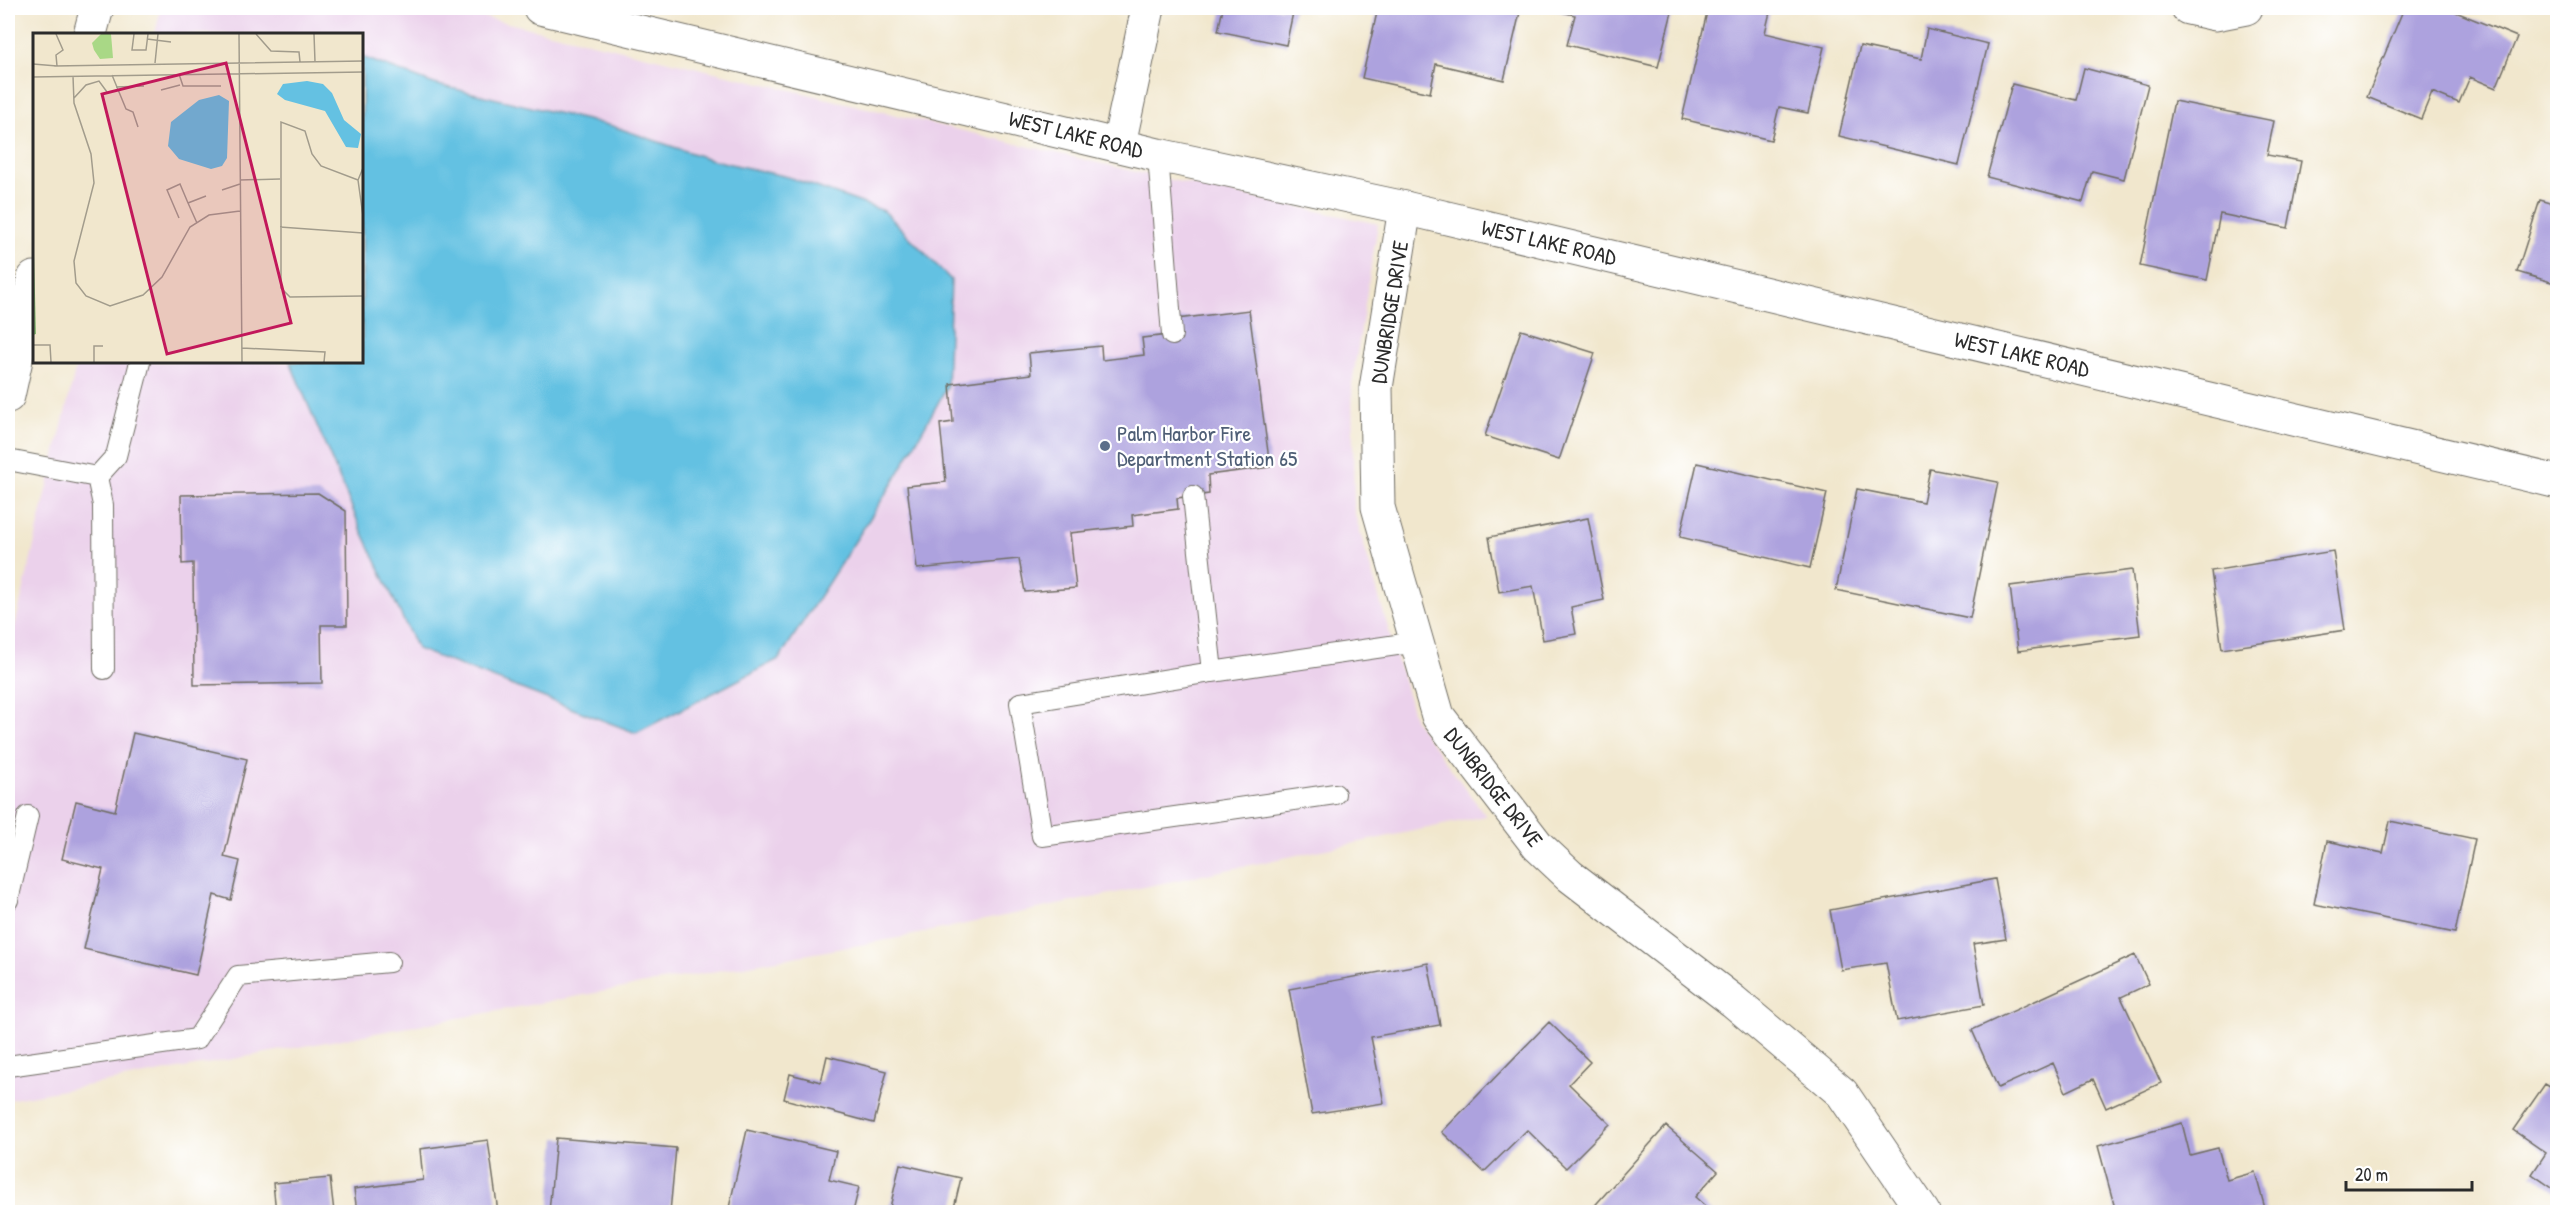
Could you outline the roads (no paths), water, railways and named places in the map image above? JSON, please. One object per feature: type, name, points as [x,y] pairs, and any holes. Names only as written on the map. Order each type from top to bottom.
[{"type":"street","points":[[90,33],[96,8]]},
{"type":"street","name":"WEST LAKE ROAD","points":[[540,8],[1158,154],[1405,208],[2558,482]]},
{"type":"street","points":[[1119,144],[1148,8]]},
{"type":"street","points":[[2188,8],[2215,14],[2246,8]]},
{"type":"street","name":"DUNBRIDGE DRIVE","points":[[1405,208],[1376,388],[1378,507],[1438,716],[1538,846],[1570,876],[1733,1001],[1842,1094],[1923,1212]]},
{"type":"street","points":[[8,396],[33,283]]},
{"type":"lane","points":[[1158,154],[1172,335]]},
{"type":"lane","points":[[97,477],[116,456],[140,363]]},
{"type":"lane","points":[[8,460],[97,477]]},
{"type":"lane","points":[[97,477],[103,505],[104,669]]},
{"type":"lane","points":[[1193,496],[1212,672]]},
{"type":"lane","points":[[1335,794],[1042,836],[1020,704],[1212,672],[1417,642]]},
{"type":"lane","points":[[8,900],[28,816]]},
{"type":"lane","points":[[8,1066],[197,1039],[238,976],[389,962]]},
{"type":"water","points":[[363,57],[434,84],[612,126],[709,159],[788,177],[884,211],[951,280],[947,387],[894,481],[779,659],[636,733],[417,649],[361,529],[290,363],[363,363]]},
{"type":"place","name":"Palm Harbor Fire Department Station 65","points":[[1105,446]]}]
